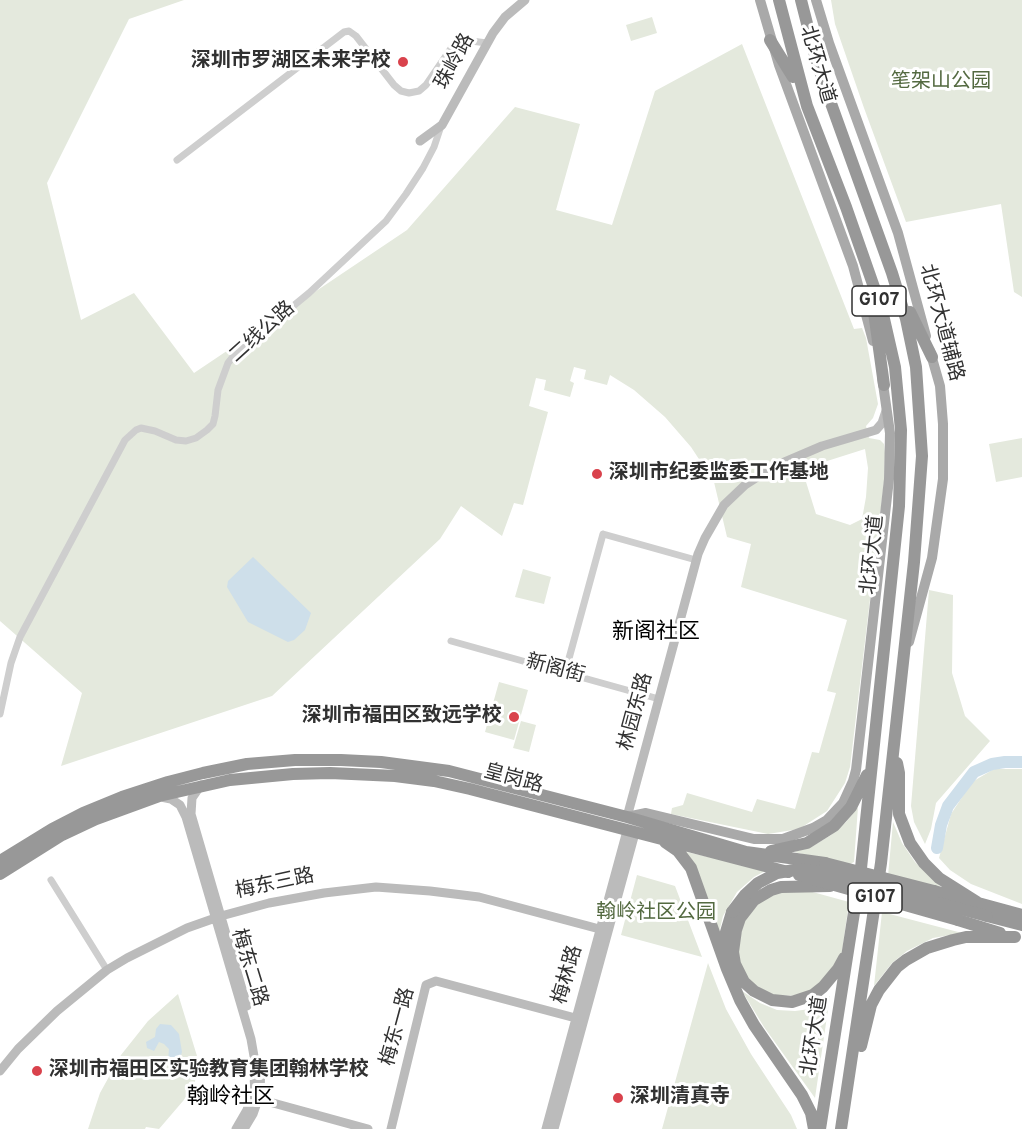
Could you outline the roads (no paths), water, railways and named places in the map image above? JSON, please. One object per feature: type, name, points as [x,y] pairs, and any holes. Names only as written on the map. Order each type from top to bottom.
[{"type":"highway","name":"北环大道","points":[[778,0],[807,106],[882,310],[898,388],[902,450],[899,506],[861,868],[820,1129]]},
{"type":"highway","name":"北环大道","points":[[801,0],[807,28],[828,95],[892,273],[906,320],[916,367],[921,412],[920,503],[894,748],[881,863],[842,1129]]},
{"type":"highway","points":[[807,28],[808,0]]},
{"type":"highway","points":[[770,40],[787,66],[807,106]]},
{"type":"highway","points":[[864,257],[884,385]]},
{"type":"highway","points":[[892,273],[932,357]]},
{"type":"highway","points":[[746,852],[787,849],[807,843],[834,826],[843,818],[858,795],[875,746]]},
{"type":"highway","points":[[894,748],[899,773],[899,814],[910,843],[939,878],[977,902]]},
{"type":"highway","name":"皇岗路","points":[[0,861],[83,813],[144,789],[202,772],[246,764],[295,760],[381,762],[449,771],[627,817],[746,852],[825,863],[1022,915]]},
{"type":"highway","name":"皇岗路","points":[[0,874],[62,835],[96,819],[159,796],[201,785],[294,774],[395,776],[470,789],[659,838],[796,880],[837,887],[1019,938]]},
{"type":"highway","points":[[659,838],[678,851],[691,868],[727,969],[750,1019],[802,1095],[811,1113],[814,1129]]},
{"type":"highway","points":[[727,969],[724,944],[732,912],[745,895],[767,877],[783,871],[800,869],[825,873],[1022,925]]},
{"type":"highway","points":[[796,880],[761,895],[740,918],[733,952],[735,964],[744,982],[754,991],[772,1000],[792,1002],[803,999],[813,995],[832,978],[850,946]]},
{"type":"highway","points":[[842,1129],[871,1005],[879,990],[897,967],[915,954],[939,943],[966,937],[1019,938]]},
{"type":"main road","points":[[627,817],[646,813],[754,839],[783,839],[799,835],[827,820],[843,802],[854,781],[890,461],[884,385],[853,266],[770,40],[760,0]]},
{"type":"main road","name":"北环大道辅路","points":[[816,0],[829,43],[898,233],[940,386],[943,479],[932,558],[903,666]]},
{"type":"main road","points":[[890,461],[899,506]]},
{"type":"street","name":"珠岭路","points":[[420,141],[442,125],[487,44],[506,17],[525,0]]},
{"type":"street","points":[[177,160],[344,32],[349,31],[356,36],[394,85],[401,91],[410,93],[419,92],[426,85],[454,44],[463,40],[487,44]]},
{"type":"street","name":"二线公路","points":[[3,682],[20,637],[125,440],[141,428],[176,440],[186,441],[196,438],[207,430],[213,424],[218,390],[228,363],[236,353],[309,293],[386,221],[417,176],[442,125]]},
{"type":"street","points":[[872,432],[882,423],[886,405]]},
{"type":"street","points":[[872,432],[883,434],[890,442]]},
{"type":"street","name":"林园东路","points":[[627,817],[696,560],[705,538],[724,505],[745,485],[800,453],[872,432]]},
{"type":"street","points":[[565,673],[603,534],[696,560]]},
{"type":"street","name":"新阁街","points":[[451,642],[659,699]]},
{"type":"street","points":[[0,714],[3,682]]},
{"type":"street","name":"梅东二路","points":[[201,785],[192,798],[191,814],[218,917]]},
{"type":"street","name":"梅东二路","points":[[159,796],[176,802],[183,810],[259,1048],[262,1080],[244,1129]]},
{"type":"street","name":"梅林路","points":[[546,1129],[631,832]]},
{"type":"street","points":[[51,880],[107,970]]},
{"type":"street","name":"梅东三路","points":[[0,1071],[35,1032],[107,970],[165,937],[254,906],[297,897],[376,887],[479,897],[603,930]]},
{"type":"street","name":"梅东一路","points":[[391,1129],[426,985],[436,981],[579,1019]]},
{"type":"street","name":"梅林路","points":[[554,1129],[579,1019]]},
{"type":"street","points":[[255,1098],[368,1129]]},
{"type":"street","name":"梅东二路","points":[[236,1129],[255,1098]]},
{"type":"water","points":[[253,557],[311,613],[305,630],[294,640],[288,642],[248,622],[227,587],[228,581]]},
{"type":"water","points":[[160,1024],[171,1025],[179,1034],[182,1052],[176,1064],[171,1065],[168,1061],[169,1049],[164,1044],[159,1042],[154,1051],[147,1048],[146,1042],[155,1037],[156,1029]]},
{"type":"waterway","points":[[937,848],[941,825],[948,806],[974,772],[992,764],[1022,762]]},
{"type":"place","name":"深圳市罗湖区未来学校","points":[[403,62]]},
{"type":"place","name":"深圳市纪委监委工作基地","points":[[597,474]]},
{"type":"place","name":"深圳市福田区致远学校","points":[[514,717]]},
{"type":"place","name":"深圳市福田区实验教育集团翰林学校","points":[[37,1071]]},
{"type":"place","name":"深圳清真寺","points":[[618,1098]]},
{"type":"district","name":"新阁社区","points":[[656,634]]},
{"type":"district","name":"翰岭社区","points":[[231,1099]]},
{"type":"park label","name":"笔架山公园","points":[[941,83]]},
{"type":"park label","name":"翰岭社区公园","points":[[656,914]]}]
